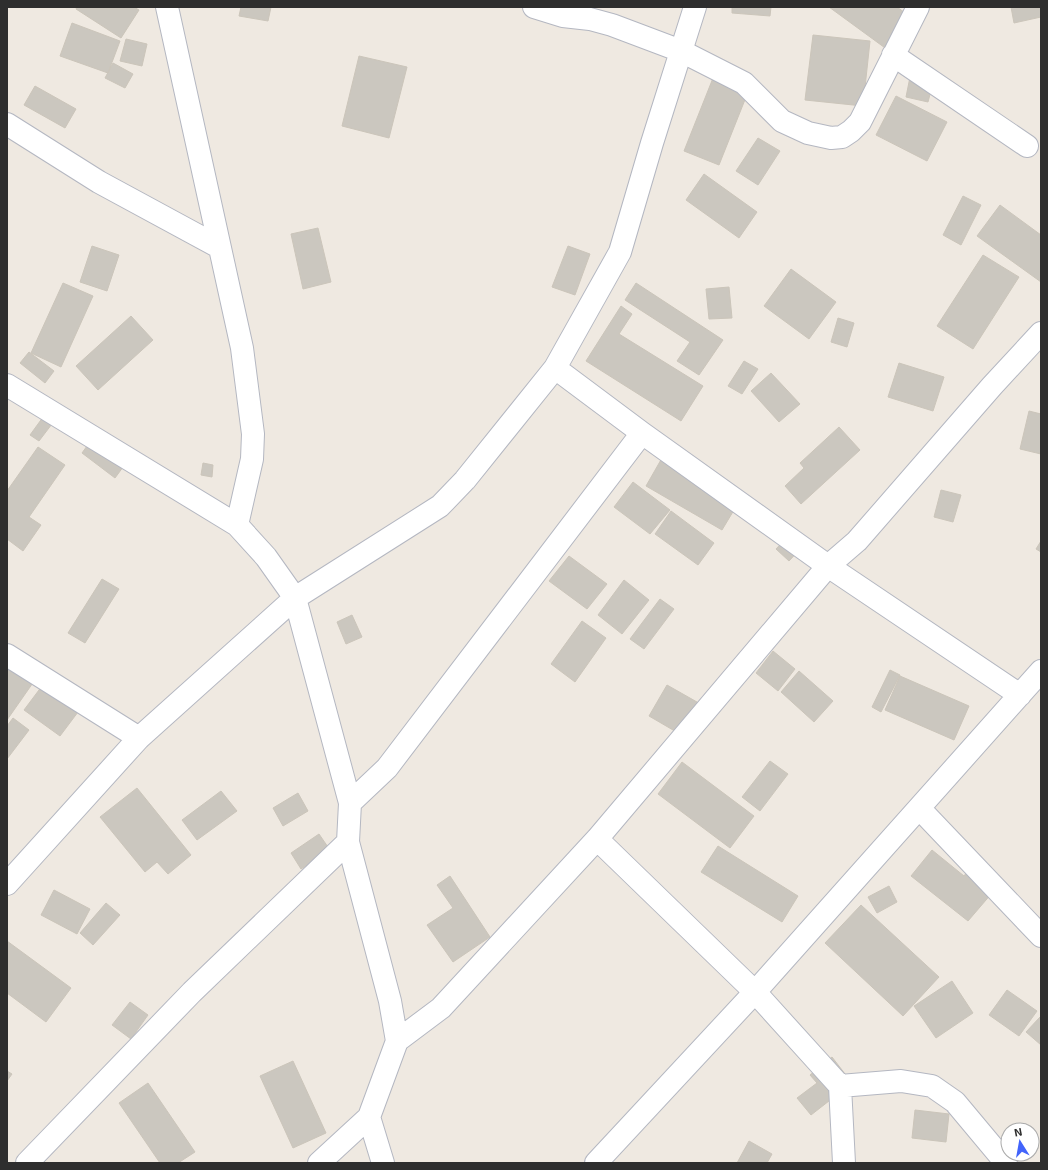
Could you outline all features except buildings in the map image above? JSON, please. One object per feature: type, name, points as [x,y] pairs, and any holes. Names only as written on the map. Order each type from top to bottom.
[{"type":"street","points":[[167,7],[242,348],[253,434],[252,459],[237,525]]},
{"type":"street","points":[[534,7],[563,16],[590,19],[612,24],[681,50],[744,82],[782,121],[808,133],[831,138],[842,137],[860,122],[918,7]]},
{"type":"street","points":[[7,884],[139,738],[295,598],[440,506],[464,480],[555,368],[620,252],[695,7]]},
{"type":"street","points":[[893,55],[1027,146]]},
{"type":"street","points":[[7,124],[99,182],[219,247]]},
{"type":"street","points":[[397,1041],[441,1008],[597,839],[828,566],[858,540],[992,386],[1041,333]]},
{"type":"street","points":[[555,368],[642,433],[828,566],[1020,695]]},
{"type":"street","points":[[7,385],[237,525],[266,557],[295,598],[350,803],[348,842],[390,1001],[397,1041],[369,1117],[319,1163]]},
{"type":"street","points":[[350,803],[387,768],[642,433]]},
{"type":"street","points":[[7,655],[139,738]]},
{"type":"street","points":[[596,1163],[755,992],[1041,671]]},
{"type":"street","points":[[919,808],[1041,936]]},
{"type":"street","points":[[597,839],[755,992],[840,1086],[844,1163]]},
{"type":"street","points":[[27,1163],[192,992],[348,842]]},
{"type":"street","points":[[840,1086],[901,1081],[932,1086],[955,1102],[1006,1163]]},
{"type":"street","points":[[369,1117],[383,1163]]}]
